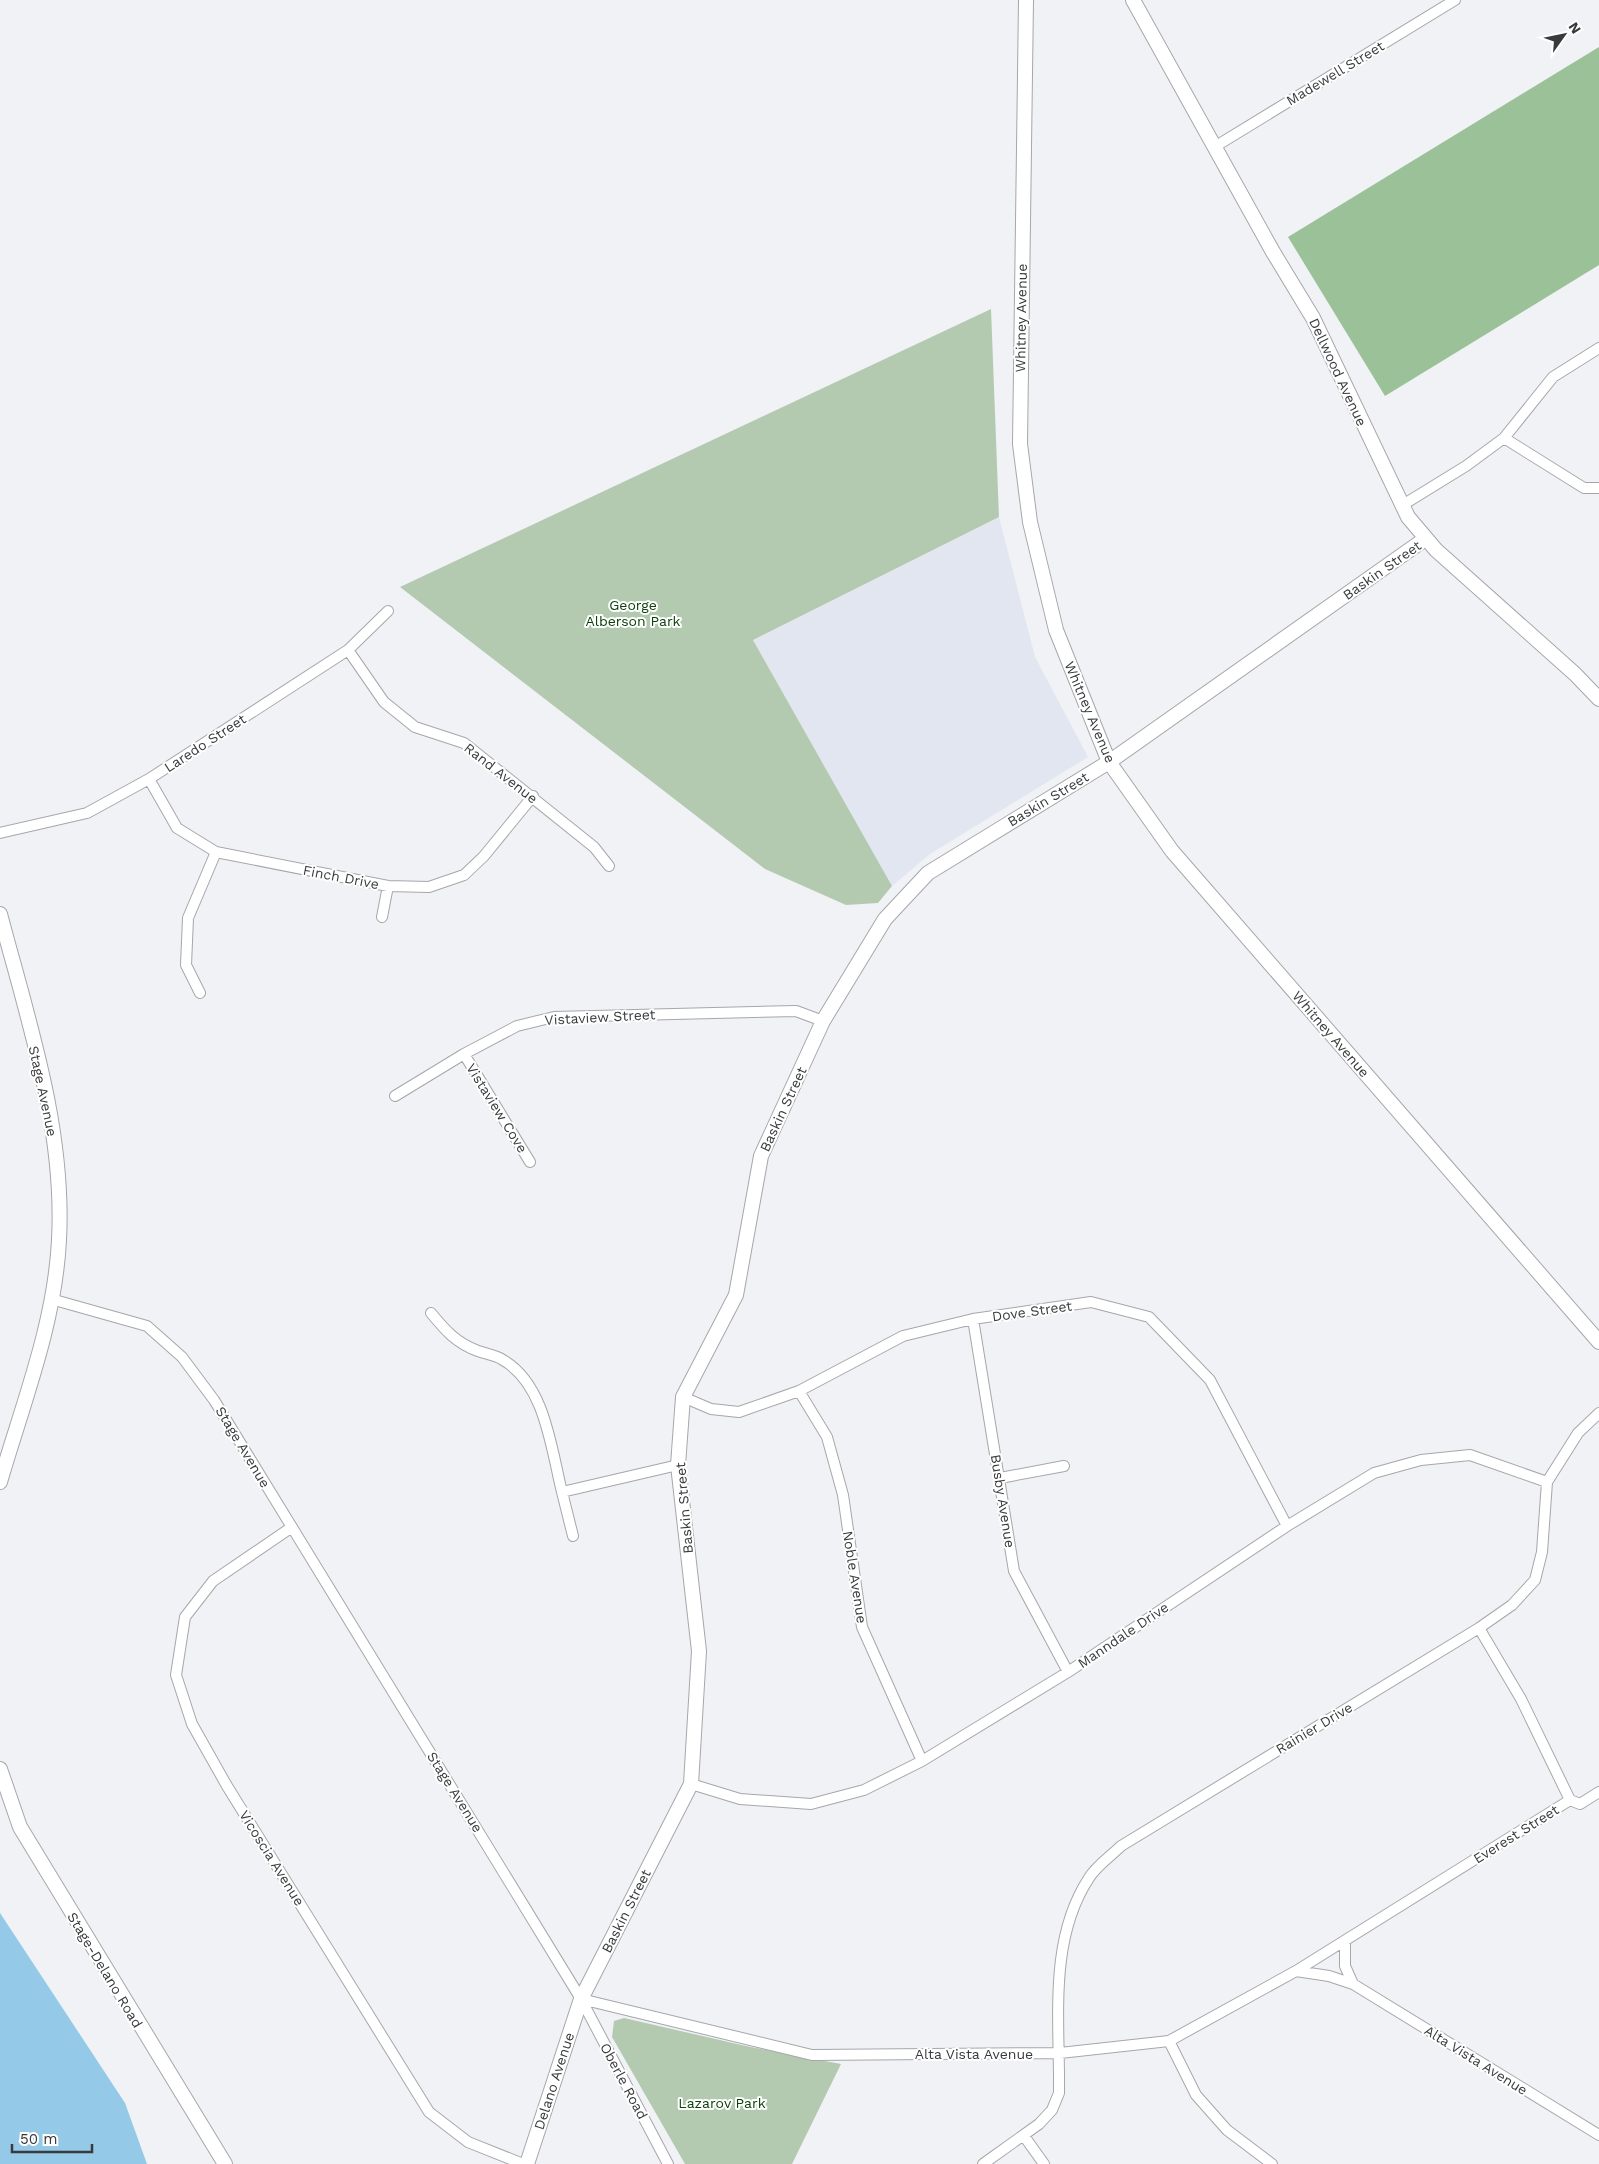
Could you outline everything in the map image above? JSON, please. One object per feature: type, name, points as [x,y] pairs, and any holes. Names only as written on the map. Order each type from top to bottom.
[{"type":"street","name":"Whitney Avenue","points":[[1026,0],[1020,444],[1030,522],[1056,630],[1109,762],[1172,851],[1599,1342]]},
{"type":"street","name":"Dellwood Avenue","points":[[1133,0],[1216,146],[1273,252],[1313,318],[1401,506],[1425,539],[1598,697]]},
{"type":"street","name":"Madewell Street","points":[[1216,146],[1455,0]]},
{"type":"street","points":[[1401,506],[1466,466],[1504,438],[1553,377],[1599,348]]},
{"type":"street","points":[[1504,438],[1584,488],[1599,488]]},
{"type":"street","name":"Baskin Street","points":[[581,1999],[691,1784],[699,1651],[678,1465],[683,1397],[736,1295],[760,1156],[823,1021],[885,919],[928,873],[1109,762],[1425,539]]},
{"type":"street","name":"Laredo Street","points":[[0,833],[87,813],[149,779],[348,650],[388,611]]},
{"type":"street","name":"Rand Avenue","points":[[348,650],[384,702],[415,727],[464,743],[533,796],[594,848],[608,866]]},
{"type":"street","name":"Finch Drive","points":[[149,779],[177,828],[216,852],[388,886],[429,887],[464,875],[484,856],[533,796]]},
{"type":"street","points":[[200,994],[186,964],[188,918],[216,852]]},
{"type":"street","points":[[382,917],[388,886]]},
{"type":"street","name":"Stage Avenue","points":[[0,914],[35,1048],[54,1136],[60,1184],[60,1213],[59,1242],[51,1299],[146,1326],[182,1358],[214,1400],[581,1999]]},
{"type":"street","name":"Vistaview Street","points":[[395,1096],[464,1054],[516,1026],[554,1017],[796,1011],[823,1021]]},
{"type":"street","name":"Vistaview Cove","points":[[464,1054],[530,1162]]},
{"type":"street","points":[[0,1482],[32,1379],[51,1299]]},
{"type":"street","name":"Dove Street","points":[[683,1397],[711,1409],[739,1412],[799,1392],[903,1336],[973,1319],[1091,1302],[1149,1317],[1210,1380],[1286,1526]]},
{"type":"street","points":[[431,1313],[451,1337],[476,1350],[502,1359],[524,1377],[539,1404],[573,1536]]},
{"type":"street","name":"Busby Avenue","points":[[973,1319],[1014,1571],[1068,1672]]},
{"type":"street","name":"Noble Avenue","points":[[799,1392],[827,1437],[843,1495],[862,1627],[922,1761]]},
{"type":"street","name":"Rainier Drive","points":[[983,2164],[1024,2136],[1052,2110],[1059,2093],[1060,1967],[1067,1922],[1089,1877],[1122,1846],[1479,1628],[1512,1605],[1535,1580],[1542,1552],[1547,1482],[1578,1433],[1599,1413]]},
{"type":"street","name":"Manndale Drive","points":[[691,1784],[740,1799],[811,1804],[864,1790],[922,1761],[1068,1672],[1286,1526],[1374,1473],[1421,1460],[1470,1455],[1547,1482]]},
{"type":"street","points":[[562,1492],[678,1465]]},
{"type":"street","points":[[1000,1478],[1064,1466]]},
{"type":"street","name":"Vicoscia Avenue","points":[[292,1528],[213,1581],[185,1617],[176,1675],[192,1724],[227,1786],[429,2112],[468,2142],[523,2164]]},
{"type":"street","name":"Everest Street","points":[[1296,1971],[1570,1800],[1521,1699],[1479,1628]]},
{"type":"street","name":"Stage-Delano Road","points":[[0,1768],[20,1827],[224,2164]]},
{"type":"street","points":[[1570,1800],[1580,1804],[1599,1792]]},
{"type":"street","points":[[1345,1941],[1345,1966],[1352,1984]]},
{"type":"street","name":"Alta Vista Avenue","points":[[581,1999],[812,2055],[1060,2054],[1169,2041],[1296,1971],[1328,1976],[1352,1984],[1599,2136]]},
{"type":"street","name":"Delano Avenue","points":[[527,2164],[581,1999]]},
{"type":"street","name":"Oberle Road","points":[[581,1999],[668,2164]]},
{"type":"street","points":[[1169,2041],[1196,2095],[1227,2130],[1272,2164]]},
{"type":"street","points":[[1024,2136],[1044,2164]]},
{"type":"shaded area","points":[[999,517],[1035,657],[1088,757],[930,854],[892,886],[753,640]]},
{"type":"green space","points":[[1599,47],[1599,265],[1385,396],[1288,237]]},
{"type":"green space","name":"George Alberson Park","points":[[991,309],[999,517],[753,640],[892,886],[878,903],[846,905],[765,869],[400,587]]},
{"type":"green space","name":"Lazarov Park","points":[[624,2018],[746,2046],[841,2064],[792,2164],[685,2164],[612,2037],[614,2021]]},
{"type":"water","points":[[0,1913],[125,2103],[147,2164],[0,2164]]}]
